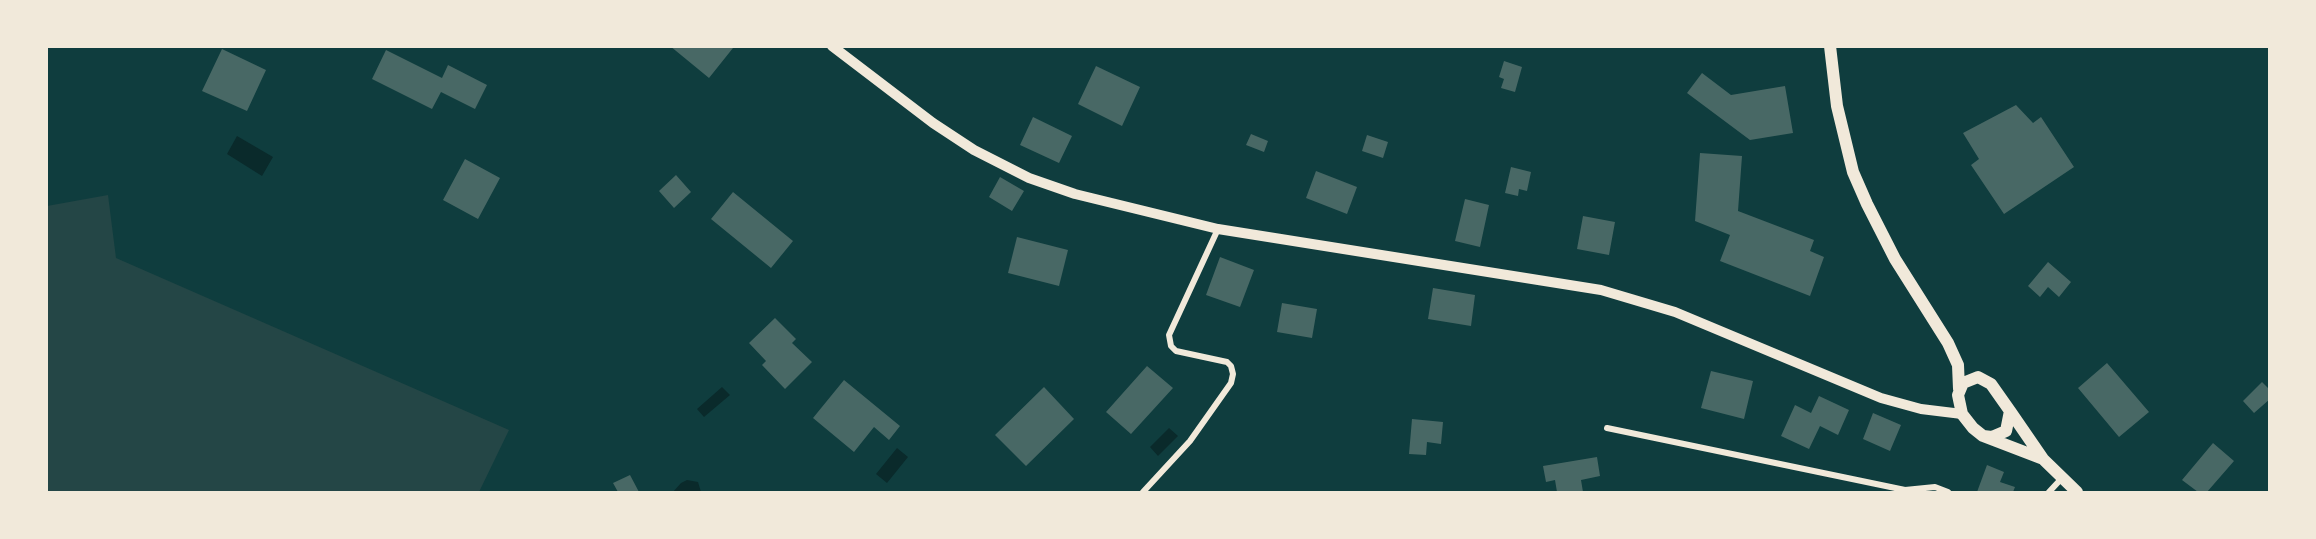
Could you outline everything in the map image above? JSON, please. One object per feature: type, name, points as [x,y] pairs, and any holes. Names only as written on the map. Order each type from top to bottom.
[{"type":"main road","points":[[1830,46],[1839,116],[1859,187],[1895,259],[1941,331],[1958,365],[1958,401],[1962,414],[1983,436],[2043,459]]},
{"type":"main road","points":[[1958,365],[1991,384],[2043,459],[2077,492]]},
{"type":"main road","points":[[1959,389],[1968,380],[1978,377]]},
{"type":"main road","points":[[1983,436],[1992,437],[2006,431],[2010,411]]},
{"type":"street","points":[[832,46],[933,123],[974,150],[1044,184],[1109,204],[1218,229],[1601,290],[1688,317],[1881,398],[1921,409],[1962,414]]},
{"type":"street","points":[[1143,492],[1190,441],[1231,383],[1233,374],[1227,362],[1176,351],[1169,335],[1218,229]]},
{"type":"street","points":[[1607,428],[1905,490],[1935,487],[1948,492]]},
{"type":"street","points":[[2049,492],[2062,478]]},
{"type":"shaded area","points":[[237,136],[273,157],[262,176],[227,154]]},
{"type":"shaded area","points":[[108,195],[116,258],[509,430],[479,492],[47,492],[47,206]]},
{"type":"shaded area","points":[[722,387],[730,395],[704,417],[697,409]]},
{"type":"shaded area","points":[[1169,428],[1178,436],[1158,456],[1150,447]]},
{"type":"shaded area","points":[[897,448],[908,457],[887,483],[876,474]]},
{"type":"shaded area","points":[[687,480],[698,482],[701,492],[673,492],[681,483]]},
{"type":"building","points":[[670,46],[732,46],[733,48],[709,78]]},
{"type":"building","points":[[222,49],[266,70],[247,111],[202,91]]},
{"type":"building","points":[[386,50],[442,78],[448,65],[487,85],[475,109],[441,92],[432,109],[372,79]]},
{"type":"building","points":[[1504,61],[1522,67],[1515,92],[1501,88],[1504,79],[1499,77]]},
{"type":"building","points":[[1096,66],[1140,87],[1122,126],[1078,104]]},
{"type":"building","points":[[1702,73],[1731,95],[1785,86],[1793,133],[1750,140],[1687,93]]},
{"type":"building","points":[[2016,105],[2033,123],[2041,117],[2074,167],[2004,214],[1971,165],[1979,159],[1963,133]]},
{"type":"building","points":[[1033,117],[1072,136],[1059,163],[1020,145]]},
{"type":"building","points":[[1251,134],[1268,141],[1264,152],[1246,145]]},
{"type":"building","points":[[1367,135],[1388,142],[1383,158],[1362,151]]},
{"type":"building","points":[[1700,153],[1742,156],[1738,211],[1814,240],[1810,251],[1824,257],[1810,296],[1720,261],[1730,235],[1695,221]]},
{"type":"building","points":[[465,159],[500,178],[478,219],[443,200]]},
{"type":"building","points":[[1511,167],[1531,172],[1527,191],[1519,189],[1518,196],[1505,193]]},
{"type":"building","points":[[1316,171],[1357,187],[1347,214],[1306,198]]},
{"type":"building","points":[[676,175],[691,192],[674,208],[659,191]]},
{"type":"building","points":[[1000,177],[1024,191],[1012,211],[989,197]]},
{"type":"building","points":[[733,192],[793,241],[771,268],[711,219]]},
{"type":"building","points":[[1465,199],[1489,205],[1480,247],[1455,241]]},
{"type":"building","points":[[1583,216],[1615,222],[1609,255],[1577,249]]},
{"type":"building","points":[[1017,237],[1068,250],[1059,286],[1008,273]]},
{"type":"building","points":[[1220,257],[1254,270],[1240,307],[1206,295]]},
{"type":"building","points":[[2048,262],[2071,282],[2059,297],[2048,287],[2040,297],[2028,286]]},
{"type":"building","points":[[1433,288],[1475,295],[1471,326],[1428,319]]},
{"type":"building","points":[[1282,303],[1317,309],[1312,338],[1277,332]]},
{"type":"building","points":[[775,318],[796,339],[792,343],[812,362],[785,389],[762,365],[766,361],[749,343]]},
{"type":"building","points":[[2107,363],[2149,412],[2119,437],[2078,388]]},
{"type":"building","points":[[1147,366],[1173,388],[1131,434],[1106,412]]},
{"type":"building","points":[[1711,371],[1753,381],[1744,419],[1701,408]]},
{"type":"building","points":[[844,380],[900,426],[889,440],[874,427],[854,452],[813,418]]},
{"type":"building","points":[[2262,382],[2270,390],[2270,399],[2254,413],[2243,401]]},
{"type":"building","points":[[1044,387],[1074,419],[1026,466],[995,435]]},
{"type":"building","points":[[1819,396],[1849,410],[1838,435],[1820,426],[1809,449],[1781,436],[1795,405],[1811,413]]},
{"type":"building","points":[[1873,413],[1901,425],[1890,451],[1863,439]]},
{"type":"building","points":[[1412,419],[1443,422],[1441,444],[1427,442],[1426,455],[1409,454]]},
{"type":"building","points":[[2213,443],[2234,461],[2207,492],[2198,492],[2182,480]]},
{"type":"building","points":[[1597,457],[1600,476],[1581,480],[1583,492],[1557,492],[1555,480],[1546,482],[1543,466]]},
{"type":"building","points":[[1987,465],[2004,472],[2000,482],[2015,487],[2013,492],[1977,492]]},
{"type":"building","points":[[630,475],[639,492],[618,492],[613,483]]}]
